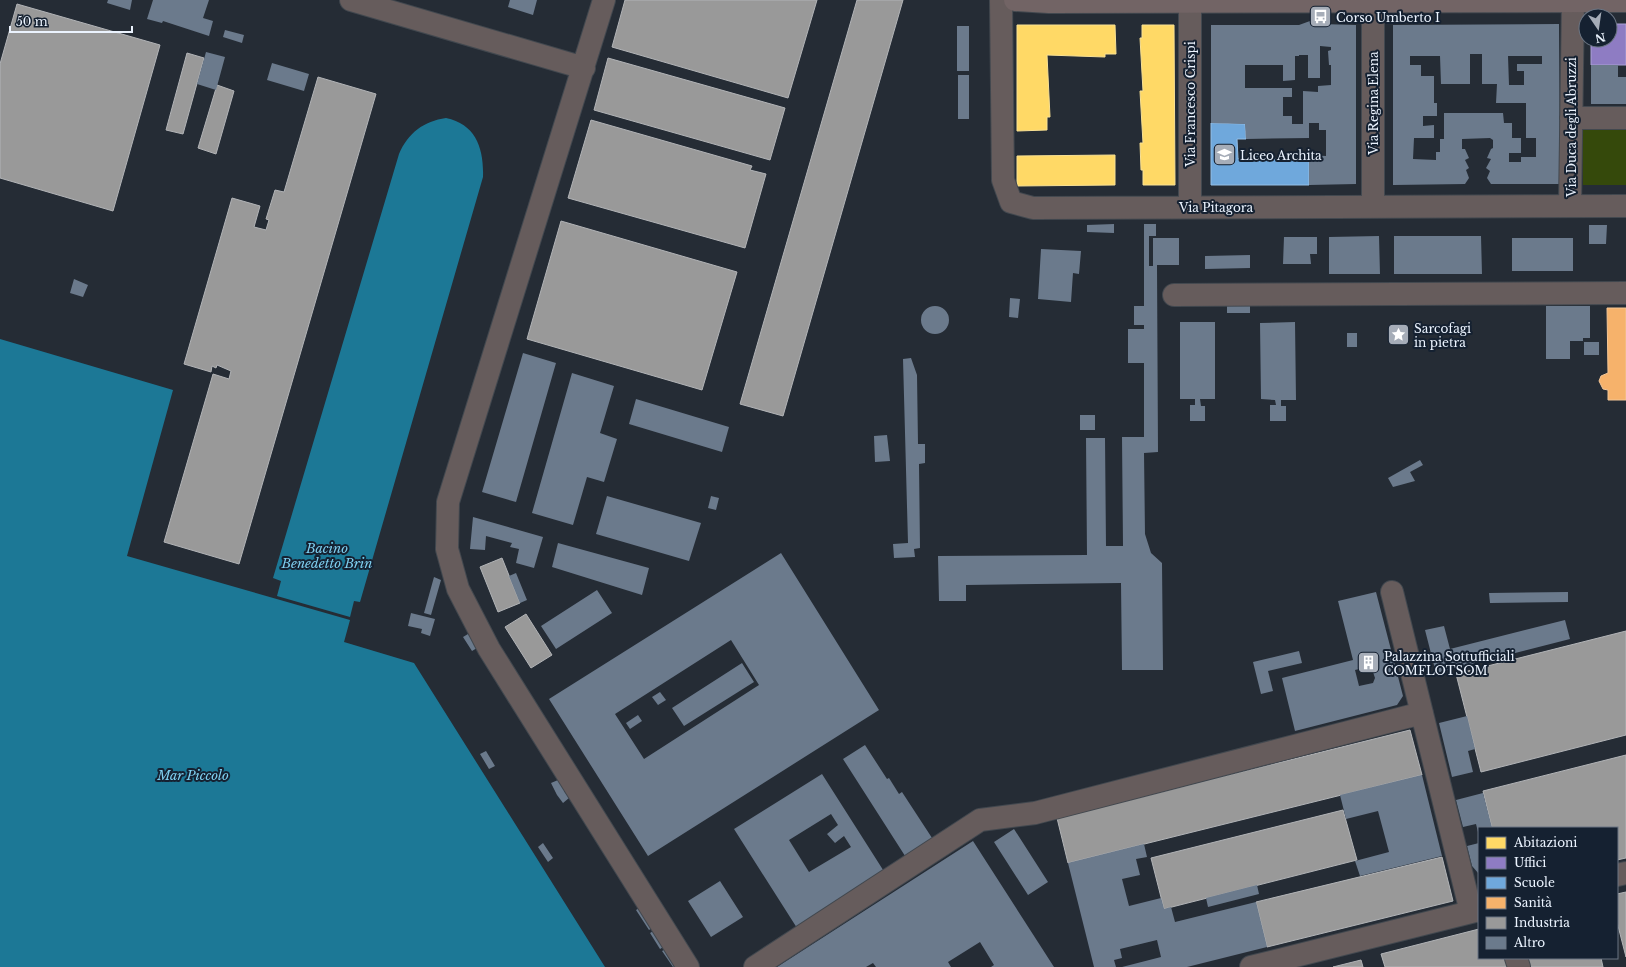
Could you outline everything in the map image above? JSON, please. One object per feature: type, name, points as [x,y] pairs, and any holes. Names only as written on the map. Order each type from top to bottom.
[{"type":"main road","points":[[1015,0],[1025,2],[1626,1]]},
{"type":"street","points":[[351,0],[584,68]]},
{"type":"street","points":[[604,0],[448,502],[447,549],[458,589],[489,649],[688,967]]},
{"type":"street","name":"Via Pitagora","points":[[1001,0],[1003,180],[1011,202],[1033,208],[1626,206]]},
{"type":"street","name":"Via Francesco Crispi","points":[[1190,1],[1190,207]]},
{"type":"street","name":"Via Regina Elena","points":[[1373,1],[1373,206]]},
{"type":"street","name":"Via Duca degli Abruzzi","points":[[1570,206],[1572,1]]},
{"type":"street","points":[[1571,118],[1626,118]]},
{"type":"street","points":[[1174,295],[1626,293]]},
{"type":"street","points":[[1251,967],[1475,911],[1422,713],[1392,592]]},
{"type":"street","points":[[755,967],[980,820],[1035,813],[1422,713]]},
{"type":"green space","points":[[1582,126],[1626,126],[1626,185],[1583,185]]},
{"type":"water","name":"Bacino Benedetto Brin","points":[[446,118],[465,126],[476,139],[482,157],[483,177],[360,602],[354,601],[350,617],[277,596],[281,581],[273,578],[399,154],[407,140],[418,129],[431,122]]},
{"type":"water","name":"Mar Piccolo","points":[[0,339],[173,390],[127,556],[350,620],[344,642],[414,663],[605,967],[0,967]]},
{"type":"building: Abitazioni","points":[[1017,25],[1115,25],[1116,54],[1105,54],[1105,57],[1047,55],[1050,117],[1047,117],[1047,130],[1017,131]]},
{"type":"building: Abitazioni","points":[[1142,25],[1174,25],[1175,185],[1143,185],[1140,143],[1143,143],[1140,91],[1143,91],[1140,38],[1142,38]]},
{"type":"building: Abitazioni","points":[[1115,155],[1115,185],[1017,186],[1017,156]]},
{"type":"building: Uffici","points":[[1618,24],[1626,24],[1626,65],[1591,65],[1591,48],[1618,48]]},
{"type":"building: Scuole","name":"Liceo Archita","points":[[1211,123],[1245,124],[1246,139],[1237,139],[1238,159],[1254,159],[1254,156],[1267,156],[1267,159],[1309,159],[1309,185],[1211,185]]},
{"type":"building: Sanità","points":[[1607,308],[1626,308],[1626,400],[1608,400],[1608,390],[1603,389],[1599,381],[1601,376],[1608,373]]},
{"type":"building: Industria","points":[[625,0],[817,0],[788,98],[612,47]]},
{"type":"building: Industria","points":[[857,0],[903,0],[783,416],[740,404]]},
{"type":"building: Industria","points":[[17,4],[160,45],[113,211],[0,178],[0,64]]},
{"type":"building: Industria","points":[[187,53],[204,58],[183,134],[166,130]]},
{"type":"building: Industria","points":[[608,58],[785,108],[770,160],[594,110]]},
{"type":"building: Industria","points":[[318,77],[376,94],[239,564],[164,542],[213,374],[229,379],[231,371],[217,365],[216,368],[212,366],[211,372],[184,364],[232,198],[260,206],[254,227],[266,230],[269,220],[266,219],[275,190],[284,192]]},
{"type":"building: Industria","points":[[217,85],[234,91],[216,154],[198,148]]},
{"type":"building: Industria","points":[[591,120],[752,166],[750,170],[766,174],[745,248],[568,198]]},
{"type":"building: Industria","points":[[561,221],[737,272],[702,390],[527,339]]},
{"type":"building: Industria","points":[[502,558],[520,603],[498,612],[480,567]]},
{"type":"building: Industria","points":[[526,614],[552,655],[531,668],[505,627]]},
{"type":"building: Industria","points":[[1626,631],[1626,735],[1481,772],[1456,674]]},
{"type":"building: Industria","points":[[1410,730],[1422,775],[1068,863],[1057,818]]},
{"type":"building: Industria","points":[[1626,755],[1626,858],[1618,860],[1618,827],[1492,827],[1483,791]]},
{"type":"building: Industria","points":[[1343,810],[1357,860],[1164,909],[1151,858]]},
{"type":"building: Industria","points":[[1442,857],[1453,901],[1267,947],[1256,902]]},
{"type":"building: Industria","points":[[1626,892],[1626,957],[1618,926],[1618,894]]},
{"type":"building: Industria","points":[[1478,929],[1478,959],[1508,959],[1510,967],[1385,967],[1381,954]]},
{"type":"building: Industria","points":[[1525,959],[1601,959],[1603,967],[1528,967]]},
{"type":"building: Industria","points":[[1361,960],[1363,967],[1333,967]]},
{"type":"building: Altro","points":[[108,0],[132,0],[130,10],[107,3]]},
{"type":"building: Altro","points":[[153,0],[209,0],[203,18],[213,21],[209,36],[163,21],[162,23],[147,19]]},
{"type":"building: Altro","points":[[510,0],[537,0],[533,15],[508,7]]},
{"type":"building: Altro","points":[[1321,17],[1320,24],[1356,25],[1356,184],[1309,185],[1309,155],[1326,156],[1326,130],[1319,130],[1319,123],[1309,123],[1309,138],[1246,139],[1245,124],[1211,123],[1211,25],[1299,25]],"holes":[[[1320,46],[1331,47],[1331,50],[1328,51],[1329,65],[1331,65],[1331,85],[1318,86],[1318,92],[1303,91],[1303,124],[1292,124],[1292,116],[1283,116],[1283,97],[1292,97],[1292,88],[1245,88],[1245,65],[1283,65],[1283,81],[1295,80],[1295,56],[1299,55],[1308,55],[1308,78],[1320,78]]]},
{"type":"building: Altro","points":[[1559,24],[1560,184],[1491,184],[1487,178],[1490,171],[1486,168],[1491,159],[1487,158],[1491,149],[1493,148],[1493,140],[1490,138],[1462,139],[1462,149],[1465,149],[1469,158],[1465,160],[1469,168],[1466,170],[1469,178],[1465,184],[1393,185],[1393,25]],"holes":[[[1470,54],[1482,54],[1482,84],[1497,84],[1496,103],[1526,103],[1526,138],[1536,138],[1536,157],[1521,157],[1521,162],[1509,162],[1509,153],[1521,153],[1521,138],[1512,138],[1512,123],[1504,123],[1503,113],[1444,113],[1444,139],[1440,139],[1440,152],[1436,152],[1436,160],[1413,159],[1414,138],[1434,138],[1434,125],[1423,126],[1423,116],[1437,116],[1437,103],[1434,103],[1434,76],[1421,76],[1421,65],[1410,65],[1410,56],[1440,56],[1441,84],[1470,84]],[[1508,56],[1542,56],[1542,64],[1517,64],[1517,71],[1524,71],[1524,85],[1509,85]]]},
{"type":"building: Altro","points":[[957,26],[969,26],[969,71],[957,71]]},
{"type":"building: Altro","points":[[225,30],[244,35],[242,43],[223,37]]},
{"type":"building: Altro","points":[[206,52],[225,57],[216,90],[197,84]]},
{"type":"building: Altro","points":[[272,63],[309,74],[304,91],[267,80]]},
{"type":"building: Altro","points":[[1591,65],[1618,65],[1618,77],[1626,77],[1626,104],[1591,104]]},
{"type":"building: Altro","points":[[958,75],[969,75],[969,119],[958,119]]},
{"type":"building: Altro","points":[[1114,224],[1114,233],[1087,232],[1087,225]]},
{"type":"building: Altro","points":[[1144,224],[1156,224],[1156,236],[1149,236],[1149,266],[1153,266],[1153,238],[1179,238],[1179,265],[1157,265],[1158,452],[1144,453],[1145,534],[1151,553],[1162,563],[1163,670],[1122,670],[1121,583],[966,585],[966,601],[939,601],[938,556],[1087,555],[1086,438],[1105,438],[1106,546],[1123,546],[1122,437],[1144,437],[1144,363],[1128,363],[1128,329],[1144,329],[1144,325],[1134,325],[1134,306],[1144,306]]},
{"type":"building: Altro","points":[[1589,225],[1607,225],[1606,244],[1589,244]]},
{"type":"building: Altro","points":[[1379,236],[1380,274],[1329,274],[1329,237]]},
{"type":"building: Altro","points":[[1394,236],[1481,236],[1482,274],[1394,274]]},
{"type":"building: Altro","points":[[1284,237],[1317,237],[1317,254],[1310,254],[1311,264],[1283,264]]},
{"type":"building: Altro","points":[[1512,238],[1573,238],[1573,271],[1512,271]]},
{"type":"building: Altro","points":[[1041,249],[1081,251],[1079,274],[1073,273],[1071,302],[1038,299]]},
{"type":"building: Altro","points":[[1250,255],[1250,268],[1205,269],[1205,256]]},
{"type":"building: Altro","points":[[74,279],[88,285],[83,297],[70,293]]},
{"type":"building: Altro","points":[[1227,297],[1250,297],[1250,313],[1227,313]]},
{"type":"building: Altro","points":[[1010,298],[1020,299],[1018,318],[1009,317]]},
{"type":"building: Altro","points":[[935,306],[945,310],[949,320],[945,330],[935,334],[925,330],[921,320],[925,310]]},
{"type":"building: Altro","points":[[1546,306],[1590,306],[1590,338],[1583,338],[1583,341],[1570,341],[1570,359],[1546,359]]},
{"type":"building: Altro","points":[[1180,322],[1215,322],[1215,399],[1200,399],[1201,406],[1205,406],[1205,421],[1190,421],[1190,405],[1195,405],[1195,399],[1180,399]]},
{"type":"building: Altro","points":[[1295,322],[1296,400],[1281,400],[1281,406],[1286,406],[1286,421],[1270,421],[1270,405],[1276,405],[1275,400],[1261,399],[1260,323]]},
{"type":"building: Altro","points":[[1347,333],[1357,333],[1357,347],[1347,347]]},
{"type":"building: Altro","points":[[1584,342],[1599,342],[1599,355],[1584,355]]},
{"type":"building: Altro","points":[[523,353],[556,363],[516,502],[482,492]]},
{"type":"building: Altro","points":[[911,358],[917,375],[918,444],[925,444],[925,463],[919,464],[920,548],[914,549],[915,557],[894,558],[893,544],[908,543],[903,359]]},
{"type":"building: Altro","points":[[572,373],[614,386],[600,433],[617,439],[604,482],[587,477],[573,525],[532,513]]},
{"type":"building: Altro","points":[[636,399],[729,427],[722,452],[629,424]]},
{"type":"building: Altro","points":[[1080,415],[1095,415],[1095,430],[1080,430]]},
{"type":"building: Altro","points":[[887,435],[890,461],[875,462],[874,436]]},
{"type":"building: Altro","points":[[1420,460],[1423,465],[1410,472],[1415,481],[1393,487],[1388,478]]},
{"type":"building: Altro","points":[[607,496],[701,523],[689,561],[596,534]]},
{"type":"building: Altro","points":[[711,496],[719,498],[716,510],[708,508]]},
{"type":"building: Altro","points":[[473,517],[543,537],[534,568],[516,563],[519,549],[510,547],[512,543],[486,536],[485,550],[470,549]]},
{"type":"building: Altro","points":[[558,543],[649,568],[642,595],[552,567]]},
{"type":"building: Altro","points":[[781,553],[879,710],[648,856],[549,699]],"holes":[[[731,640],[759,685],[644,759],[615,714]]]},
{"type":"building: Altro","points":[[516,573],[527,600],[520,603],[509,576]]},
{"type":"building: Altro","points":[[434,577],[441,580],[431,615],[424,613]]},
{"type":"building: Altro","points":[[597,590],[612,613],[556,649],[541,626]]},
{"type":"building: Altro","name":"Palazzina Sottufficiali COMFLOTSOM","points":[[1376,592],[1403,696],[1397,705],[1295,731],[1282,678],[1353,660],[1338,601]],"holes":[[[1371,666],[1375,678],[1373,683],[1359,686],[1355,670]]]},
{"type":"building: Altro","points":[[1568,592],[1568,602],[1490,603],[1489,593]]},
{"type":"building: Altro","points":[[411,613],[435,619],[430,636],[421,633],[422,629],[408,626]]},
{"type":"building: Altro","points":[[1565,620],[1570,639],[1436,673],[1425,630],[1444,626],[1450,649]]},
{"type":"building: Altro","points":[[468,634],[477,648],[472,651],[463,637]]},
{"type":"building: Altro","points":[[1299,651],[1302,663],[1268,671],[1273,691],[1261,694],[1253,662]]},
{"type":"building: Altro","points":[[742,663],[754,682],[684,726],[672,708]]},
{"type":"building: Altro","points":[[660,692],[666,700],[658,705],[652,697]]},
{"type":"building: Altro","points":[[638,715],[642,721],[630,729],[626,723]]},
{"type":"building: Altro","points":[[1467,716],[1475,749],[1468,751],[1473,772],[1452,777],[1439,723]]},
{"type":"building: Altro","points":[[865,745],[887,779],[889,778],[899,794],[902,792],[934,841],[907,859],[843,759]]},
{"type":"building: Altro","points":[[486,751],[495,766],[489,769],[480,754]]},
{"type":"building: Altro","points":[[822,774],[885,873],[797,928],[734,829]],"holes":[[[831,814],[838,825],[827,834],[835,843],[844,836],[851,847],[809,872],[789,840]]]},
{"type":"building: Altro","points":[[1422,775],[1442,856],[1360,876],[1355,861],[1389,852],[1378,811],[1346,819],[1340,795]]},
{"type":"building: Altro","points":[[558,780],[562,787],[568,783],[570,787],[564,791],[569,798],[563,803],[551,783]]},
{"type":"building: Altro","points":[[1483,793],[1492,827],[1478,827],[1478,832],[1476,824],[1463,827],[1456,800]]},
{"type":"building: Altro","points":[[1014,829],[1048,882],[1028,895],[994,842]]},
{"type":"building: Altro","points":[[973,841],[1054,967],[991,967],[994,965],[980,942],[948,962],[951,967],[876,967],[873,963],[866,967],[777,967]]},
{"type":"building: Altro","points":[[543,843],[553,858],[548,862],[538,847]]},
{"type":"building: Altro","points":[[1478,843],[1478,873],[1472,866],[1467,846]]},
{"type":"building: Altro","points":[[1144,844],[1147,857],[1136,859],[1140,875],[1122,879],[1129,906],[1161,898],[1164,909],[1171,907],[1175,922],[1256,902],[1267,947],[1187,967],[1122,967],[1161,957],[1157,940],[1120,949],[1122,958],[1114,960],[1116,967],[1094,967],[1068,863]]},
{"type":"building: Altro","points":[[720,881],[743,917],[711,937],[688,901]]},
{"type":"building: Altro","points":[[1257,885],[1259,894],[1208,907],[1206,898]]},
{"type":"building: Altro","points":[[641,907],[653,927],[649,930],[636,910]]},
{"type":"building: Altro","points":[[655,930],[665,946],[660,949],[650,933]]},
{"type":"building: Altro","points":[[666,949],[676,965],[673,967],[662,951]]},
{"type":"place","name":"Corso Umberto I","points":[[1321,17]]},
{"type":"place","name":"Liceo Archita","points":[[1224,155]]},
{"type":"place","name":"Sarcofagi in pietra","points":[[1399,335]]},
{"type":"place","name":"Palazzina Sottufficiali COMFLOTSOM","points":[[1368,663]]}]
